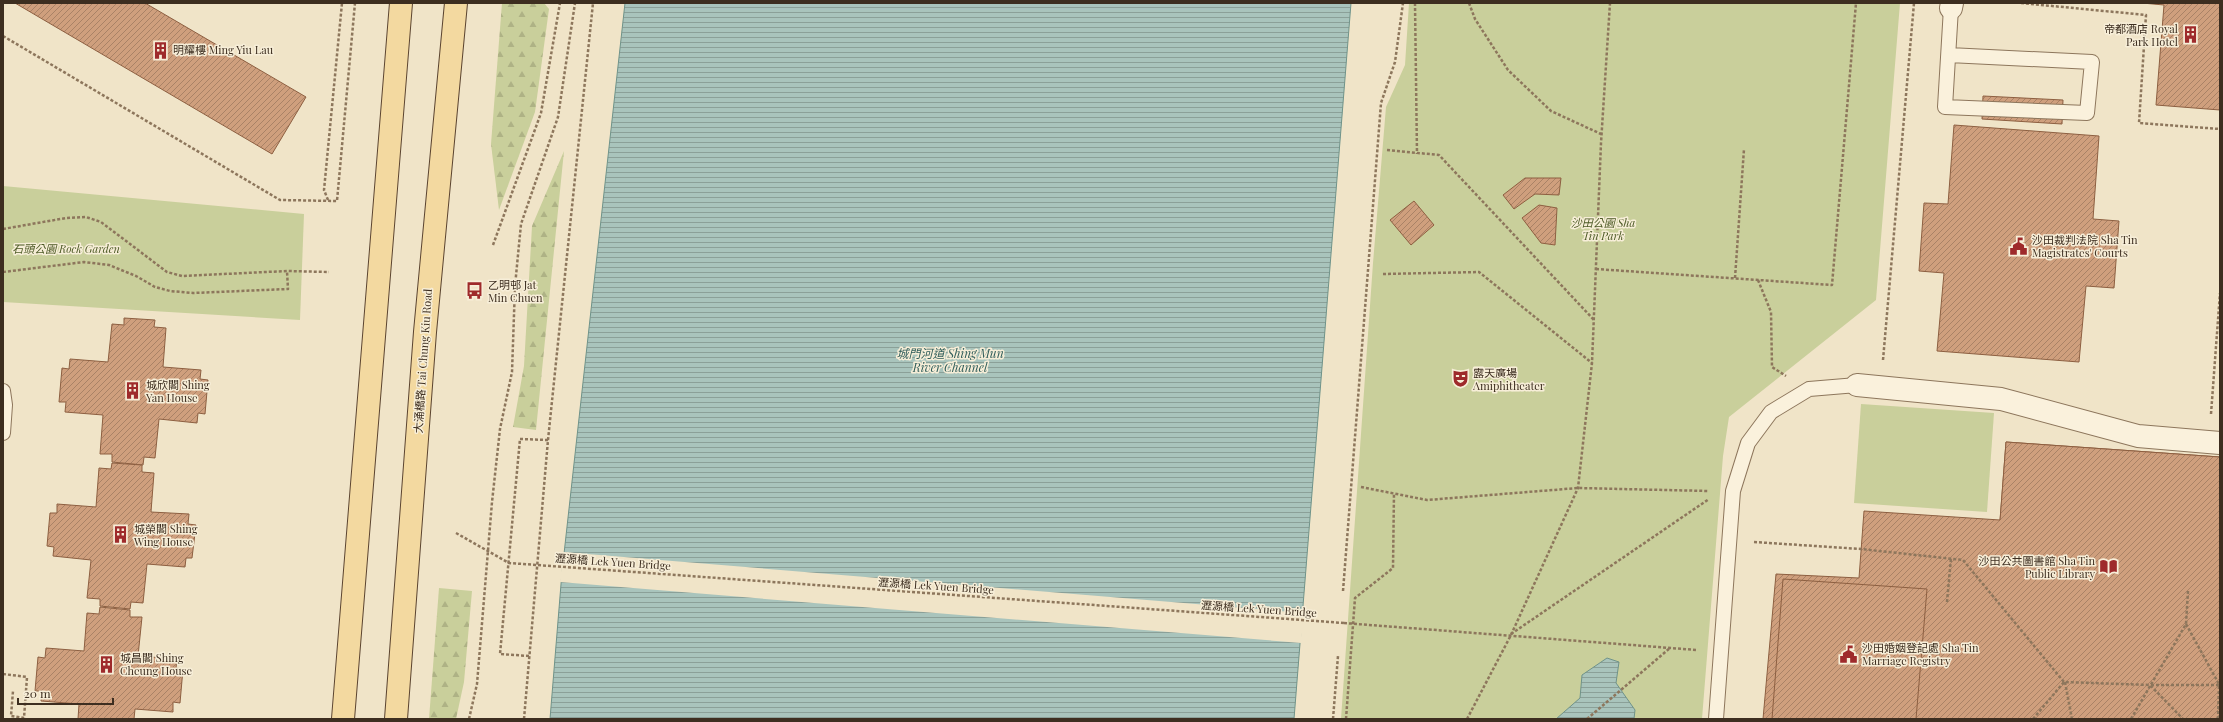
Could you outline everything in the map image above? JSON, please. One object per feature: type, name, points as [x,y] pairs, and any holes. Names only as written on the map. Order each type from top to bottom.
[{"type":"main road","points":[[342,719],[401,3]]},
{"type":"main road","name":"大涌橋路 Tai Chung Kiu Road","points":[[396,719],[425,332],[456,3]]},
{"type":"street","points":[[1857,385],[2001,400],[2138,436],[2214,443]]},
{"type":"lane","points":[[1949,56],[2092,62],[2087,113],[1945,107],[1952,5]]},
{"type":"lane","points":[[1716,719],[1727,491],[1748,443],[1771,412],[1809,390],[1857,385]]},
{"type":"lane","points":[[3,391],[5,405],[3,433]]},
{"type":"path","points":[[328,200],[324,190],[342,3]]},
{"type":"path","points":[[3,36],[280,200],[337,201],[355,3]]},
{"type":"path","points":[[493,245],[541,113],[560,3]]},
{"type":"path","points":[[469,719],[477,684],[492,502],[500,429],[512,372],[515,286],[521,224],[558,117],[575,3]]},
{"type":"path","points":[[524,719],[548,440],[593,3]]},
{"type":"path","points":[[1343,591],[1381,103],[1395,62],[1403,3]]},
{"type":"path","points":[[1415,3],[1417,154]]},
{"type":"path","points":[[1469,3],[1475,19],[1508,70],[1550,111],[1601,134]]},
{"type":"path","points":[[1467,719],[1511,635],[1578,488],[1592,363],[1601,134],[1610,3]]},
{"type":"path","points":[[1596,269],[1832,285],[1856,3]]},
{"type":"path","points":[[1880,388],[1914,3]]},
{"type":"path","points":[[2021,3],[2146,15],[2139,123],[2220,129]]},
{"type":"path","points":[[1735,278],[1744,149]]},
{"type":"path","points":[[1387,150],[1438,155],[1594,320]]},
{"type":"path","points":[[3,229],[66,218],[86,217],[101,222],[167,272],[182,276],[287,271],[329,272]]},
{"type":"path","points":[[3,272],[84,262],[109,265],[136,276],[155,287],[170,291],[193,293],[288,289],[287,271]]},
{"type":"path","points":[[1384,274],[1479,272],[1592,363]]},
{"type":"path","points":[[1758,280],[1771,312],[1772,367],[1809,390]]},
{"type":"path","points":[[2214,443],[2220,293]]},
{"type":"path","points":[[529,656],[500,654],[510,563],[520,439],[548,440]]},
{"type":"path","points":[[1361,487],[1394,492],[1426,500],[1578,488],[1727,491]]},
{"type":"path","points":[[1511,635],[1727,491]]},
{"type":"path","points":[[1346,719],[1355,598],[1393,568],[1394,492]]},
{"type":"path","points":[[456,533],[510,563]]},
{"type":"path","points":[[1754,543],[1861,548],[1963,560],[2064,682],[2072,719]]},
{"type":"path","points":[[1947,602],[1951,558]]},
{"type":"path","name":"瀝源橋 Lek Yuen Bridge","points":[[510,563],[1344,623],[1353,625],[1511,635],[1720,652]]},
{"type":"path","points":[[2131,719],[2186,624],[2188,591]]},
{"type":"path","points":[[2186,624],[2220,685],[2218,719]]},
{"type":"path","points":[[1587,719],[1671,648]]},
{"type":"path","points":[[1912,651],[1942,654]]},
{"type":"path","points":[[1333,719],[1338,656]]},
{"type":"path","points":[[3,674],[27,677],[24,718],[11,716],[13,691]]},
{"type":"path","points":[[2064,682],[2150,685],[2220,685]]},
{"type":"path","points":[[2032,719],[2064,682]]},
{"type":"path","points":[[2150,685],[2182,719]]},
{"type":"green space","points":[[502,3],[544,3],[549,9],[535,112],[499,210],[491,144]]},
{"type":"green space","name":"沙田公園 Sha Tin Park","points":[[1409,3],[1900,3],[1876,300],[1729,417],[1723,456],[1702,719],[1341,719],[1373,263],[1386,107],[1405,65]]},
{"type":"green space","points":[[564,151],[536,430],[513,427],[524,366],[532,226]]},
{"type":"green space","name":"石頭公園 Rock Garden","points":[[3,186],[304,214],[300,320],[3,302]]},
{"type":"green space","points":[[1861,404],[1994,413],[1987,512],[1854,503]]},
{"type":"green space","points":[[439,588],[472,591],[464,682],[456,719],[429,719]]},
{"type":"water","name":"城門河道 Shing Mun River Channel","points":[[625,3],[1351,3],[1294,719],[550,719],[562,572]]},
{"type":"water","points":[[1607,658],[1619,662],[1616,683],[1635,710],[1634,719],[1556,719],[1580,698],[1582,675]]},
{"type":"pier","points":[[563,552],[1304,613],[1301,643],[560,582]]},
{"type":"building","name":"明耀樓 Ming Yiu Lau","points":[[15,3],[145,3],[306,97],[272,154]]},
{"type":"building","name":"帝都酒店 Royal Park Hotel","points":[[2142,3],[2220,3],[2220,110],[2156,105],[2164,5]]},
{"type":"building","points":[[1983,96],[2063,100],[2062,124],[1982,119]]},
{"type":"building","name":"沙田裁判法院 Sha Tin Magistrates' Courts","points":[[1954,125],[2099,136],[2093,219],[2119,221],[2114,288],[2086,286],[2079,362],[1937,351],[1944,273],[1919,271],[1924,203],[1948,204]]},
{"type":"building","points":[[1525,178],[1561,178],[1559,195],[1535,194],[1514,209],[1503,195]]},
{"type":"building","points":[[1414,201],[1434,225],[1411,245],[1390,220]]},
{"type":"building","points":[[1539,205],[1557,208],[1555,245],[1541,243],[1522,218]]},
{"type":"building","name":"城欣閣 Shing Yan House","points":[[124,318],[155,320],[154,327],[166,328],[163,367],[201,370],[200,379],[208,380],[205,414],[198,413],[197,423],[159,419],[155,458],[144,457],[143,465],[112,462],[112,454],[100,454],[103,415],[65,412],[66,402],[59,402],[62,368],[69,369],[70,359],[108,362],[112,324],[124,325]]},
{"type":"building","name":"沙田公共圖書館 Sha Tin Public Library","points":[[2006,442],[2220,457],[2220,631],[1993,615]]},
{"type":"building","points":[[2006,442],[2220,457],[2220,719],[1763,719],[1776,574],[1859,578],[1864,511],[2000,520]]},
{"type":"building","name":"城榮閣 Shing Wing House","points":[[112,463],[142,465],[142,472],[154,473],[151,512],[189,514],[188,524],[196,525],[192,558],[186,558],[185,567],[147,564],[143,603],[131,602],[130,609],[100,606],[100,599],[87,598],[91,560],[53,556],[54,547],[47,546],[50,513],[57,513],[57,504],[96,507],[99,468],[111,469]]},
{"type":"building","name":"沙田婚姻登記處 Sha Tin Marriage Registry","points":[[1783,579],[1927,589],[1916,719],[1772,719]]},
{"type":"building","name":"城昌閣 Shing Cheung House","points":[[100,607],[130,610],[130,617],[142,617],[138,656],[177,659],[176,668],[183,669],[180,703],[173,702],[173,712],[135,709],[134,719],[78,719],[79,704],[41,701],[42,691],[35,691],[38,657],[45,658],[46,648],[84,651],[87,613],[99,614]]},
{"type":"place","name":"帝都酒店 Royal Park Hotel","points":[[2191,35]]},
{"type":"place","name":"明耀樓 Ming Yiu Lau","points":[[160,50]]},
{"type":"place","name":"沙田裁判法院 Sha Tin Magistrates' Courts","points":[[2019,246]]},
{"type":"place","name":"乙明邨 Jat Min Chuen","points":[[475,291]]},
{"type":"place","name":"露天廣場 Amiphitheater","points":[[1460,379]]},
{"type":"place","name":"城欣閣 Shing Yan House","points":[[133,391]]},
{"type":"place","name":"城榮閣 Shing Wing House","points":[[121,535]]},
{"type":"place","name":"沙田公共圖書館 Sha Tin Public Library","points":[[2108,567]]},
{"type":"place","name":"沙田婚姻登記處 Sha Tin Marriage Registry","points":[[1849,654]]},
{"type":"place","name":"城昌閣 Shing Cheung House","points":[[107,664]]}]
